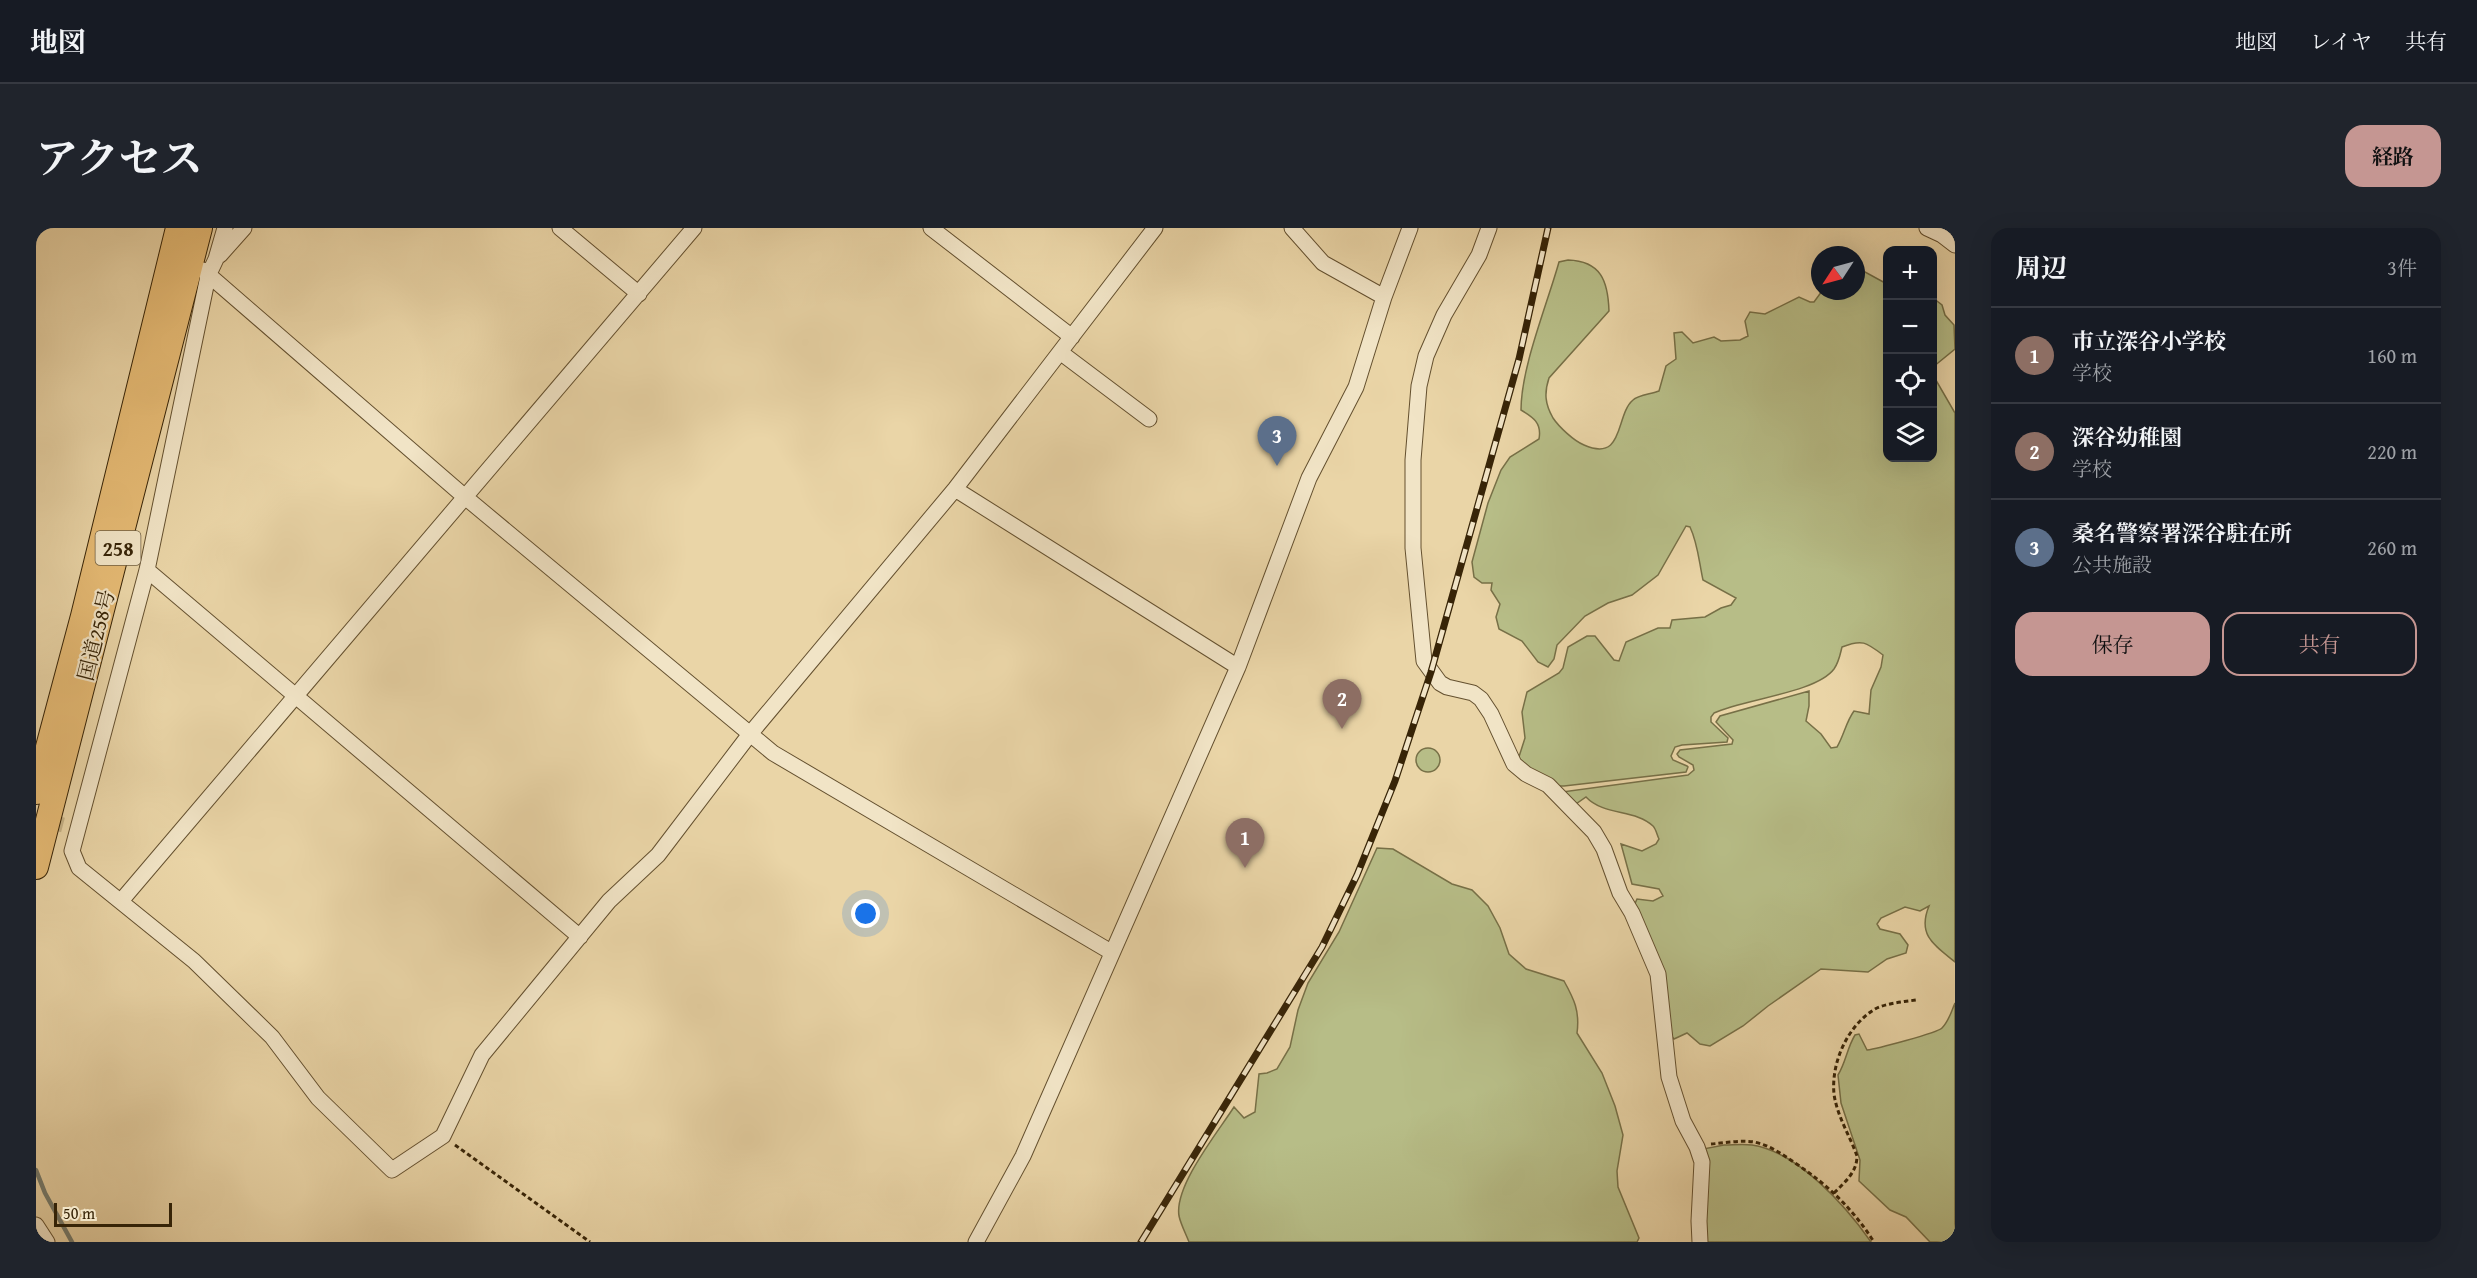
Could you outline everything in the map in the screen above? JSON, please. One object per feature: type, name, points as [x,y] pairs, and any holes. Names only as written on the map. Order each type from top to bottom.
[{"type":"highway","name":"国道258号","points":[[36,792],[83,616],[178,228]]},
{"type":"highway","name":"国道258号","points":[[36,867],[200,268],[200,228]]},
{"type":"street","points":[[216,260],[225,228]]},
{"type":"street","points":[[200,268],[216,260],[244,228]]},
{"type":"street","points":[[560,228],[639,294]]},
{"type":"street","points":[[121,902],[694,228]]},
{"type":"street","points":[[931,228],[1072,337]]},
{"type":"street","points":[[200,268],[147,570],[70,827],[72,851],[80,868],[194,961],[272,1036],[318,1098],[387,1168],[392,1170],[443,1136],[482,1055],[609,901],[658,855],[750,734],[954,489],[1155,228]]},
{"type":"street","points":[[1292,228],[1323,262],[1384,297]]},
{"type":"street","points":[[976,1242],[1023,1156],[1238,667],[1309,478],[1356,387],[1384,297],[1410,228]]},
{"type":"street","points":[[1489,228],[1479,255],[1444,315],[1426,356],[1419,386],[1413,460],[1413,548],[1424,661],[1440,683],[1473,693],[1481,699],[1491,714],[1514,764],[1526,774],[1548,785],[1593,832],[1604,849],[1620,893],[1656,964],[1662,992],[1669,1077],[1683,1121],[1702,1162],[1700,1242]]},
{"type":"street","points":[[1927,228],[1942,235],[1955,245]]},
{"type":"street","points":[[200,268],[465,496],[773,753],[1111,952]]},
{"type":"street","points":[[1060,352],[1149,419]]},
{"type":"street","points":[[954,489],[1238,667]]},
{"type":"street","points":[[147,570],[580,937]]},
{"type":"street","points":[[36,1225],[47,1242]]},
{"type":"path","points":[[1834,1193],[1853,1172],[1857,1163],[1857,1156],[1834,1094],[1836,1059],[1858,1024],[1874,1010],[1885,1005],[1916,1000]]},
{"type":"path","points":[[443,1136],[590,1242]]},
{"type":"path","points":[[1697,1147],[1734,1142],[1752,1142],[1767,1146],[1822,1181],[1851,1208],[1874,1242]]},
{"type":"green space","points":[[1568,260],[1588,264],[1600,275],[1607,291],[1609,311],[1549,378],[1546,389],[1548,408],[1553,418],[1571,437],[1584,445],[1597,449],[1606,448],[1613,443],[1627,407],[1633,400],[1659,391],[1666,366],[1676,359],[1674,333],[1682,332],[1693,343],[1714,337],[1721,341],[1740,340],[1748,336],[1745,321],[1750,312],[1765,314],[1799,297],[1810,302],[1815,300],[1865,300],[1865,272],[1883,282],[1883,462],[1937,462],[1937,382],[1955,413],[1955,962],[1934,944],[1926,932],[1926,916],[1929,906],[1920,911],[1905,907],[1881,918],[1877,924],[1880,929],[1900,934],[1908,945],[1906,953],[1887,959],[1868,972],[1821,969],[1743,1026],[1710,1046],[1700,1044],[1687,1033],[1674,1039],[1669,1033],[1633,908],[1637,899],[1653,901],[1663,896],[1659,889],[1632,884],[1621,844],[1642,851],[1656,844],[1659,839],[1656,830],[1646,821],[1602,807],[1586,797],[1573,806],[1562,792],[1688,775],[1694,770],[1693,765],[1679,757],[1677,754],[1680,750],[1732,744],[1733,740],[1716,722],[1720,716],[1809,691],[1806,721],[1821,734],[1831,748],[1837,747],[1854,711],[1869,714],[1871,690],[1881,667],[1883,655],[1864,643],[1842,647],[1834,669],[1812,684],[1714,713],[1711,722],[1728,738],[1727,742],[1675,747],[1671,756],[1673,760],[1688,767],[1686,772],[1558,786],[1517,763],[1525,738],[1522,712],[1527,692],[1559,673],[1563,668],[1568,647],[1587,636],[1595,636],[1614,660],[1619,661],[1626,642],[1658,628],[1670,628],[1672,620],[1705,617],[1731,605],[1736,598],[1703,580],[1695,540],[1690,527],[1686,526],[1658,575],[1632,595],[1608,603],[1585,616],[1557,645],[1554,659],[1548,667],[1538,662],[1522,641],[1499,629],[1496,617],[1500,604],[1491,590],[1492,583],[1482,583],[1474,577],[1472,562],[1488,503],[1501,470],[1510,457],[1539,439],[1540,433],[1536,421],[1521,410],[1522,393],[1530,356],[1559,262]]},
{"type":"green space","points":[[1937,301],[1942,305],[1945,315],[1954,325],[1955,349],[1937,364]]},
{"type":"green space","points":[[1428,748],[1437,751],[1440,760],[1437,769],[1428,772],[1419,769],[1416,760],[1419,751]]},
{"type":"green space","points":[[1377,848],[1393,849],[1452,884],[1472,890],[1488,906],[1500,928],[1509,954],[1526,969],[1564,981],[1571,994],[1578,1018],[1577,1033],[1602,1073],[1615,1106],[1623,1135],[1617,1171],[1618,1187],[1639,1238],[1637,1242],[1189,1242],[1179,1216],[1179,1204],[1190,1175],[1234,1107],[1244,1118],[1255,1112],[1259,1074],[1277,1069],[1290,1047],[1298,1010],[1308,983],[1339,932]]},
{"type":"green space","points":[[1955,1003],[1955,1242],[1930,1242],[1906,1217],[1890,1210],[1859,1181],[1860,1160],[1841,1103],[1838,1075],[1855,1035],[1859,1034],[1867,1050],[1929,1033],[1942,1028]]},
{"type":"green space","points":[[1724,1145],[1752,1145],[1769,1150],[1803,1169],[1834,1197],[1871,1242],[1703,1242],[1703,1149]]},
{"type":"waterway","points":[[36,1170],[45,1193],[72,1242]]},
{"type":"tunnel","points":[[36,818],[63,825]]},
{"type":"railway","points":[[1141,1242],[1322,947],[1357,875],[1395,781],[1431,672],[1519,359],[1548,228]]},
{"type":"place","name":"桑名警察署深谷駐在所","points":[[1277,466]]},
{"type":"place","name":"深谷幼稚園","points":[[1342,729]]},
{"type":"place","name":"市立深谷小学校","points":[[1245,868]]}]
